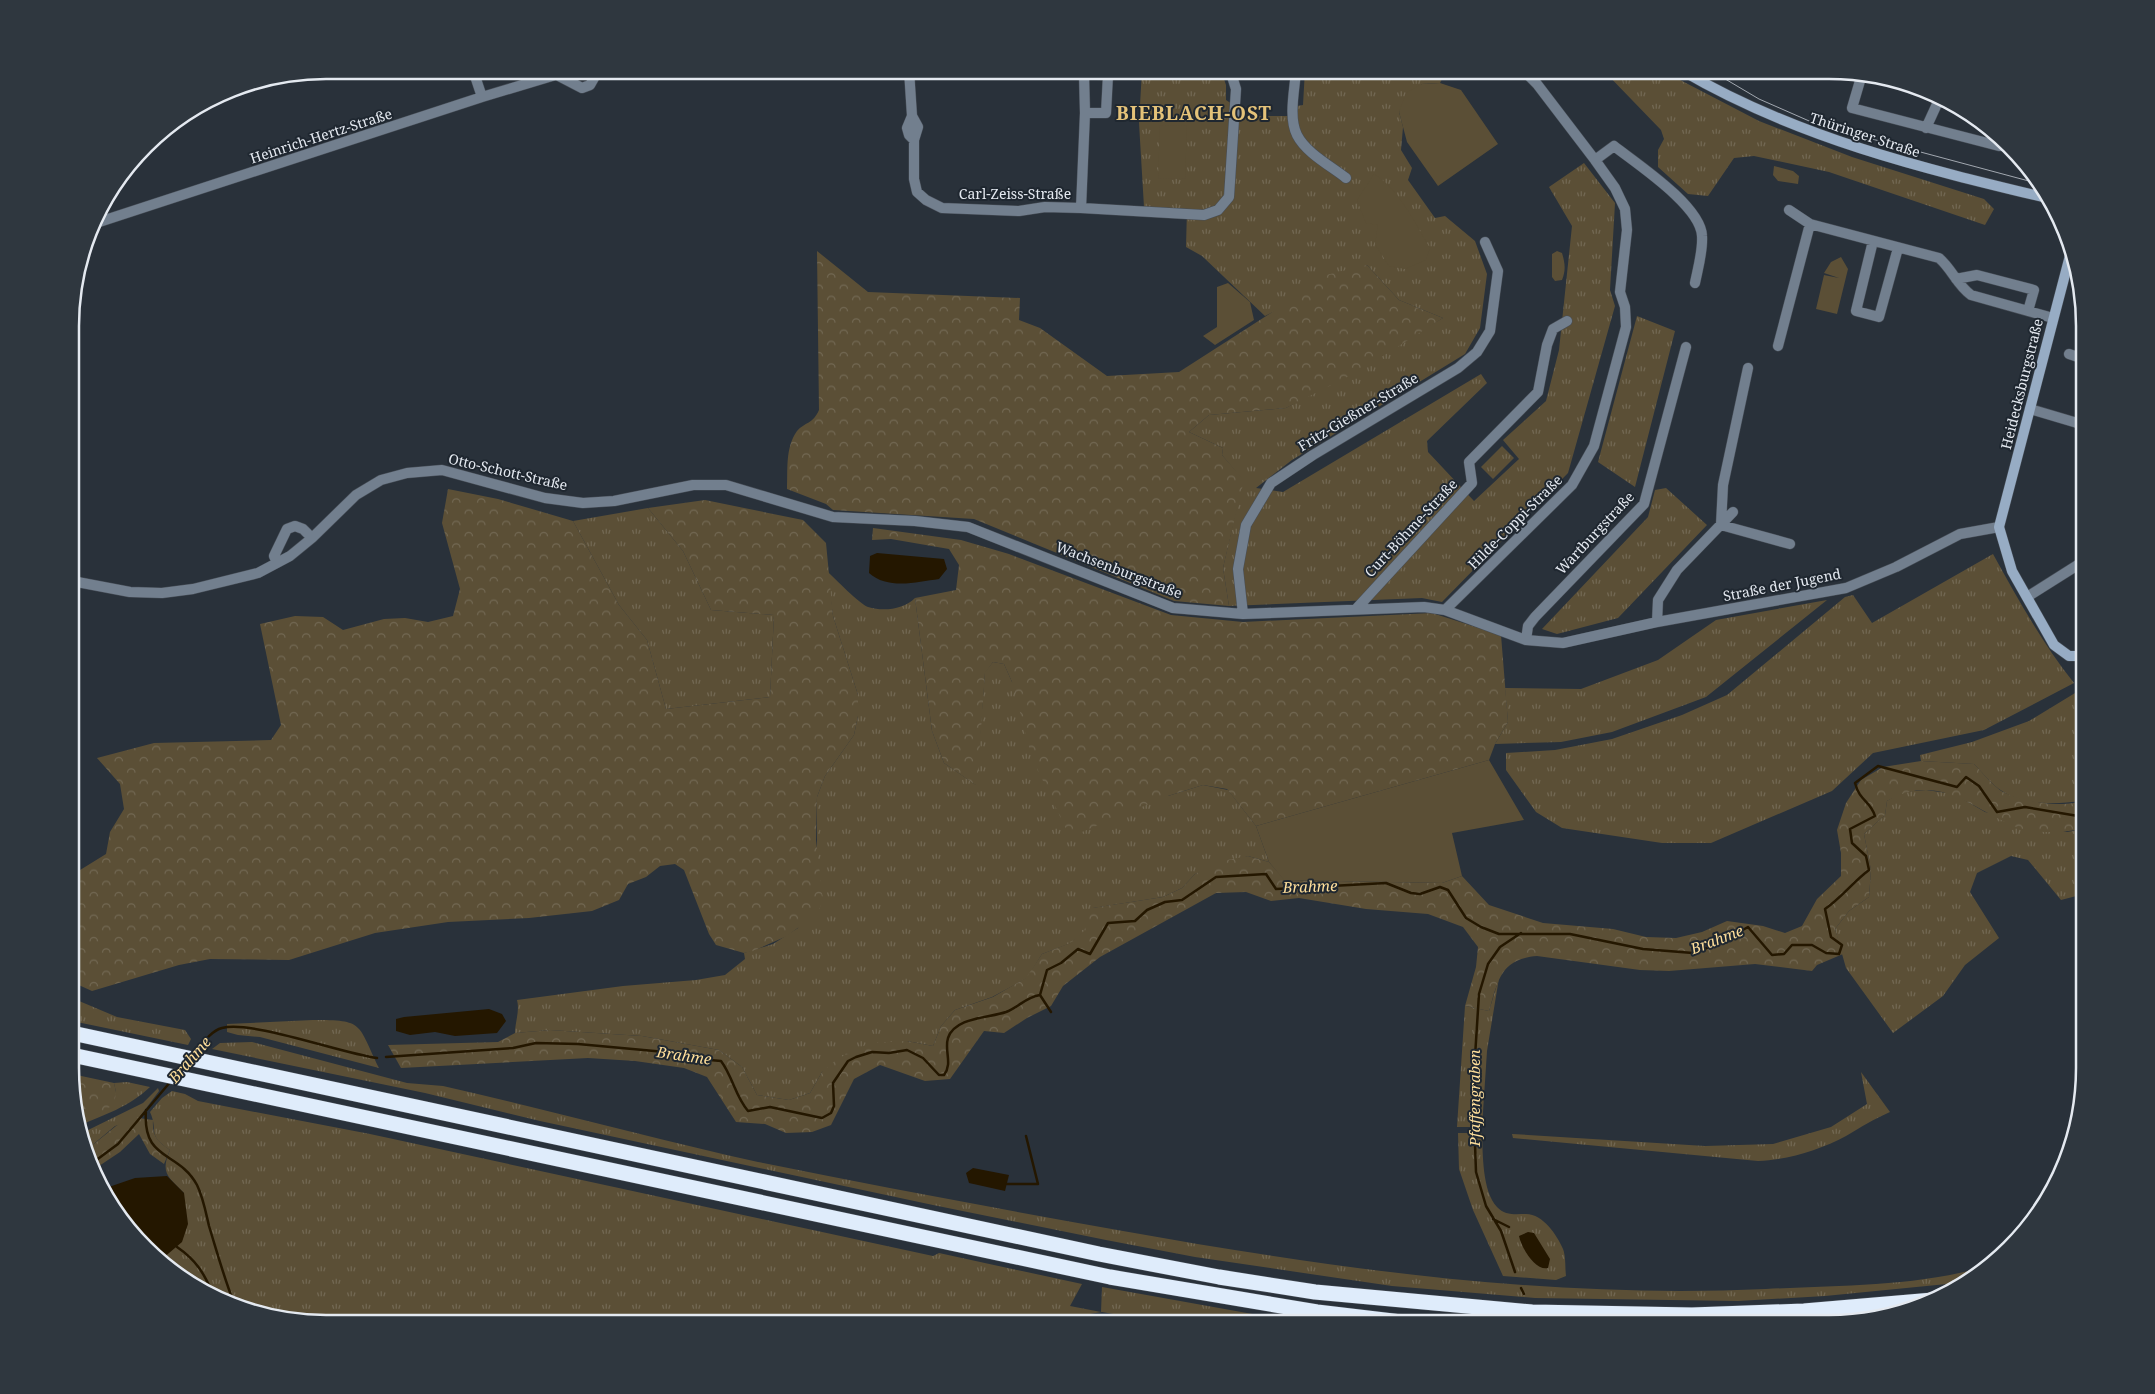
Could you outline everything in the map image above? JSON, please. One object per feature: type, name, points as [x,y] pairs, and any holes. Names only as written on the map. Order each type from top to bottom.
[{"type":"highway","points":[[79,1035],[1099,1254],[1219,1277],[1315,1292],[1532,1312],[1692,1315],[1804,1311],[1907,1302]]},
{"type":"highway","points":[[79,1056],[1110,1277],[1342,1315]]},
{"type":"street","points":[[476,79],[482,97]]},
{"type":"street","name":"Heinrich-Hertz-Straße","points":[[102,221],[541,79]]},
{"type":"street","points":[[566,79],[582,88],[590,85],[593,79]]},
{"type":"street","name":"Carl-Zeiss-Straße","points":[[910,79],[912,116],[908,128],[909,136],[914,140],[914,179],[917,192],[926,200],[942,208],[1019,211],[1046,207],[1081,208]]},
{"type":"street","points":[[1086,113],[1081,208],[1204,215],[1218,210],[1229,197],[1236,89],[1233,79]]},
{"type":"street","points":[[1295,79],[1293,118],[1296,134],[1304,146],[1346,178]]},
{"type":"street","name":"Hilde-Coppi-Straße","points":[[1445,610],[1572,485],[1594,446],[1626,327],[1625,308],[1620,292],[1627,230],[1625,209],[1615,188],[1595,160],[1532,79]]},
{"type":"street","name":"Thüringer Straße","points":[[1698,79],[1782,122],[1862,150],[1923,168],[2039,196]]},
{"type":"street","points":[[1860,81],[1852,108],[1998,146]]},
{"type":"street","points":[[1926,128],[1938,104]]},
{"type":"street","points":[[1595,160],[1614,146],[1670,188],[1696,219],[1702,235],[1695,283]]},
{"type":"street","points":[[1789,210],[1810,224],[1939,258],[1948,265],[1962,289],[1971,295],[2053,318]]},
{"type":"street","points":[[1778,346],[1810,224]]},
{"type":"street","points":[[1873,241],[1856,311],[1879,317],[1898,248]]},
{"type":"street","name":"Fritz-Gießner-Straße","points":[[1243,614],[1238,569],[1246,525],[1272,483],[1314,454],[1458,368],[1479,348],[1490,331],[1498,271],[1485,242]]},
{"type":"street","name":"Heidecksburgstraße","points":[[1999,527],[2068,262]]},
{"type":"street","points":[[1956,278],[1977,275],[2034,290],[2028,311]]},
{"type":"street","name":"Curt-Böhme-Straße","points":[[1357,608],[1472,483],[1469,462],[1538,392],[1547,345],[1553,329],[1567,321]]},
{"type":"street","name":"Wartburgstraße","points":[[1526,640],[1528,626],[1535,617],[1644,504],[1686,347]]},
{"type":"street","points":[[2069,354],[2076,356]]},
{"type":"street","points":[[1721,524],[1723,485],[1748,368]]},
{"type":"street","points":[[2030,409],[2076,422]]},
{"type":"street","name":"Otto-Schott-Straße","points":[[79,582],[130,592],[162,592],[193,589],[258,573],[277,563],[312,538],[356,495],[381,480],[407,473],[442,470],[545,498],[583,503],[614,501],[692,485],[726,485],[833,517]]},
{"type":"street","points":[[1656,622],[1658,600],[1677,570],[1733,512]]},
{"type":"street","name":"Wachsenburgstraße","points":[[833,517],[915,521],[968,527],[1173,608],[1243,614],[1424,606],[1445,610],[1488,626]]},
{"type":"street","points":[[1721,524],[1790,544]]},
{"type":"street","points":[[277,563],[274,556],[287,529],[295,526],[303,529],[312,538]]},
{"type":"street","points":[[1999,527],[2012,572],[2054,645],[2070,656],[2076,656]]},
{"type":"street","name":"Straße der Jugend","points":[[1488,626],[1526,640],[1563,643],[1656,622],[1846,588],[1896,567],[1960,534],[1999,527]]},
{"type":"street","points":[[2027,597],[2076,566]]},
{"type":"green space","points":[[1141,79],[1224,79],[1226,100],[1250,116],[1296,116],[1297,106],[1303,105],[1304,79],[1442,79],[1440,83],[1422,84],[1399,112],[1403,127],[1401,150],[1412,168],[1408,180],[1435,218],[1445,216],[1475,241],[1487,274],[1480,328],[1465,354],[1292,460],[1256,488],[1283,492],[1481,374],[1487,383],[1427,441],[1428,452],[1474,501],[1519,459],[1503,440],[1546,401],[1559,350],[1572,226],[1549,187],[1584,163],[1615,203],[1610,290],[1615,306],[1568,473],[1442,602],[1422,598],[1229,606],[1223,568],[1243,480],[1222,455],[1223,448],[1189,432],[1209,415],[1286,408],[1443,318],[1399,300],[1367,265],[1265,316],[1202,256],[1186,247],[1187,209],[1144,207],[1139,123]]},
{"type":"green space","points":[[1612,79],[1678,79],[1759,121],[1852,157],[1984,199],[1994,209],[1985,225],[1829,172],[1754,156],[1734,158],[1708,196],[1688,194],[1658,167],[1658,150],[1664,139],[1661,130]]},
{"type":"green space","points":[[1440,83],[1461,90],[1498,144],[1438,186],[1407,142],[1399,112],[1406,93],[1422,84]]},
{"type":"green space","points":[[1160,125],[1187,126],[1185,179],[1158,178]]},
{"type":"green space","points":[[1774,166],[1793,171],[1799,176],[1798,184],[1778,181],[1773,175]]},
{"type":"green space","points":[[1374,174],[1383,180],[1399,197],[1412,218],[1430,248],[1426,260],[1405,269],[1389,266],[1375,244],[1378,225],[1366,223],[1357,200]]},
{"type":"green space","points":[[817,251],[868,292],[1020,298],[1019,320],[1040,328],[1107,376],[1179,372],[1280,307],[1322,276],[1367,265],[1399,300],[1443,318],[1359,371],[1286,408],[1209,415],[1189,432],[1223,448],[1222,455],[1244,480],[1223,568],[1229,606],[1174,601],[974,519],[833,510],[826,504],[787,489],[788,459],[793,438],[800,428],[817,415],[819,410]]},
{"type":"green space","points":[[1557,251],[1562,253],[1565,270],[1562,280],[1555,281],[1552,277],[1552,254]]},
{"type":"green space","points":[[1841,257],[1848,269],[1837,314],[1816,309],[1824,275],[1839,278],[1824,273],[1831,262]]},
{"type":"green space","points":[[1228,283],[1250,302],[1254,320],[1215,345],[1203,336],[1217,327],[1217,287]]},
{"type":"green space","points":[[1637,316],[1675,331],[1635,487],[1598,462]]},
{"type":"green space","points":[[1502,446],[1514,458],[1493,479],[1481,467]]},
{"type":"green space","points":[[1666,488],[1707,525],[1618,618],[1557,634],[1542,629],[1648,517],[1655,490]]},
{"type":"green space","points":[[448,489],[498,499],[573,521],[619,605],[647,640],[666,709],[770,697],[774,615],[711,610],[683,551],[648,508],[705,500],[803,520],[826,543],[833,616],[858,695],[858,716],[854,735],[825,776],[817,797],[816,840],[823,900],[819,910],[787,936],[753,951],[744,953],[716,945],[709,934],[684,870],[675,864],[660,866],[646,877],[628,884],[619,900],[592,911],[529,918],[448,922],[375,933],[289,960],[210,959],[179,965],[92,991],[79,985],[79,871],[106,854],[110,832],[124,809],[120,784],[97,758],[154,743],[271,740],[281,725],[260,624],[295,616],[323,617],[343,630],[384,619],[405,618],[428,622],[453,616],[460,589],[442,523]]},
{"type":"green space","points":[[648,508],[683,551],[711,610],[774,615],[770,697],[666,709],[647,640],[619,605],[573,521]]},
{"type":"green space","points":[[873,528],[961,540],[1009,554],[1171,615],[1243,622],[1432,613],[1501,635],[1508,722],[1495,744],[1489,760],[1256,826],[1227,789],[1203,785],[1168,796],[1070,837],[1032,758],[1012,682],[1004,664],[993,662],[985,673],[977,786],[944,763],[932,731],[915,598],[956,590],[959,565],[949,549],[891,539],[872,540]]},
{"type":"green space","points":[[1993,554],[2041,636],[2074,683],[1984,730],[1873,753],[1832,791],[1711,843],[1662,843],[1562,828],[1536,812],[1506,770],[1506,753],[1555,750],[1612,739],[1682,715],[1727,695],[1845,597],[1853,595],[1872,623]]},
{"type":"green space","points":[[827,571],[868,607],[887,609],[900,607],[915,598],[932,731],[944,763],[976,785],[985,672],[993,662],[1004,664],[1012,682],[1168,796],[1203,785],[1228,790],[1256,826],[1269,862],[1248,856],[1195,874],[1182,888],[1163,897],[1093,908],[1085,931],[1071,943],[1042,954],[1027,978],[992,997],[955,1010],[941,1026],[933,1046],[907,1041],[822,1072],[810,1093],[789,1100],[757,1095],[742,1067],[719,1050],[642,1036],[550,1030],[515,1033],[517,1000],[623,986],[696,980],[725,975],[745,959],[744,953],[773,944],[798,928],[817,861],[817,797],[825,776],[854,735],[858,716],[858,695],[833,616]]},
{"type":"green space","points":[[1827,600],[1706,697],[1612,732],[1561,742],[1495,744],[1508,722],[1505,688],[1581,689],[1658,660],[1716,620]]},
{"type":"green space","points":[[2076,692],[2076,802],[2031,802],[2011,796],[1998,788],[1974,764],[1921,761],[1920,755],[1972,742],[2029,721]]},
{"type":"green space","points":[[1489,760],[1524,820],[1452,833],[1462,876],[1442,883],[1284,880],[1269,862],[1256,826]]},
{"type":"green space","points":[[1921,761],[1974,764],[1999,789],[2011,795],[2044,803],[2066,804],[2076,802],[2076,830],[2052,832],[2026,830],[1955,796],[1923,790],[1906,793],[1887,801],[1885,815],[1864,834],[1871,870],[1869,897],[1849,911],[1835,929],[1843,954],[1817,965],[1812,971],[1755,964],[1669,971],[1640,970],[1537,956],[1525,958],[1508,967],[1498,981],[1489,1011],[1465,1006],[1476,967],[1478,947],[1463,927],[1428,914],[1366,909],[1299,898],[1271,901],[1246,892],[1216,893],[1100,957],[1063,986],[1051,1006],[1027,1018],[1004,1033],[984,1031],[950,1079],[925,1081],[880,1065],[854,1079],[831,1125],[812,1132],[786,1133],[765,1124],[736,1122],[707,1077],[684,1068],[635,1061],[588,1058],[401,1068],[388,1045],[498,1042],[515,1033],[550,1030],[642,1036],[719,1050],[742,1067],[757,1095],[789,1100],[810,1093],[822,1072],[837,1059],[870,1043],[907,1041],[933,1046],[941,1026],[955,1010],[993,997],[1026,978],[1042,954],[1070,943],[1084,931],[1092,908],[1163,897],[1182,888],[1195,874],[1222,861],[1248,856],[1269,862],[1285,880],[1442,883],[1462,876],[1489,905],[1543,923],[1613,929],[1646,937],[1676,938],[1702,932],[1727,921],[1763,926],[1785,933],[1802,926],[1817,899],[1841,876],[1841,853],[1837,830],[1846,803],[1861,780],[1883,767]]},
{"type":"green space","points":[[1926,790],[1954,794],[1985,812],[2067,832],[2076,830],[2076,896],[2061,900],[2028,860],[2011,856],[1977,873],[1970,892],[1999,938],[1965,965],[1943,996],[1893,1033],[1846,968],[1835,929],[1849,911],[1869,897],[1871,870],[1864,834],[1885,815],[1887,801],[1901,792]]},
{"type":"green space","points":[[1499,978],[1487,1051],[1482,1127],[1457,1127],[1465,1006],[1489,1011]]},
{"type":"green space","points":[[79,1001],[117,1017],[185,1030],[191,1039],[188,1045],[79,1022]]},
{"type":"green space","points":[[313,1020],[342,1021],[357,1027],[367,1042],[379,1068],[260,1037],[227,1032],[227,1024]]},
{"type":"green space","points":[[252,1042],[407,1083],[443,1086],[679,1144],[894,1189],[1203,1245],[1363,1269],[1523,1285],[1604,1290],[1685,1291],[1881,1284],[1970,1271],[1950,1284],[1825,1296],[1738,1301],[1535,1298],[1392,1286],[1195,1257],[933,1205],[540,1121],[425,1093],[212,1049],[220,1043]]},
{"type":"green space","points":[[1861,1072],[1890,1112],[1825,1146],[1780,1159],[1758,1161],[1513,1138],[1512,1134],[1705,1146],[1773,1144],[1831,1127],[1867,1104]]},
{"type":"green space","points":[[79,1076],[114,1083],[116,1092],[114,1105],[102,1111],[83,1109]]},
{"type":"green space","points":[[127,1082],[150,1087],[134,1100],[85,1123],[83,1110],[116,1092],[114,1083]]},
{"type":"green space","points":[[158,1088],[159,1091],[138,1119],[115,1126],[92,1146],[87,1131],[143,1103]]},
{"type":"green space","points":[[172,1091],[185,1094],[198,1101],[370,1134],[933,1256],[939,1253],[1082,1284],[1070,1306],[1101,1312],[1102,1287],[1259,1315],[1119,1315],[1102,1312],[1084,1315],[310,1315],[262,1307],[231,1296],[202,1282],[164,1254],[184,1193],[167,1174],[166,1164],[170,1150],[158,1140],[154,1133],[150,1112],[162,1098]]},
{"type":"green space","points":[[131,1117],[153,1120],[153,1130],[156,1138],[170,1150],[164,1164],[150,1154],[139,1134],[120,1152],[99,1166],[92,1146],[116,1126]]},
{"type":"green space","points":[[1458,1133],[1482,1133],[1484,1172],[1488,1192],[1492,1200],[1504,1212],[1532,1215],[1549,1226],[1563,1249],[1566,1276],[1556,1280],[1503,1276],[1473,1210],[1459,1169]]},
{"type":"shaded area","points":[[877,553],[944,559],[947,569],[939,579],[903,584],[885,582],[869,573],[870,556]]},
{"type":"shaded area","points":[[489,1009],[502,1014],[506,1021],[497,1033],[455,1036],[435,1032],[410,1035],[396,1031],[396,1019],[404,1017]]},
{"type":"shaded area","points":[[973,1168],[1009,1175],[1005,1191],[969,1183],[966,1173]]},
{"type":"shaded area","points":[[167,1176],[184,1193],[188,1224],[182,1242],[166,1256],[140,1231],[120,1205],[109,1187],[135,1178]]},
{"type":"shaded area","points":[[1528,1232],[1534,1233],[1550,1259],[1548,1268],[1538,1266],[1526,1252],[1519,1236]]},
{"type":"waterway","name":"Brahme","points":[[386,1057],[513,1048],[536,1043],[578,1044],[687,1054],[699,1059],[721,1061],[748,1111],[770,1107],[822,1118],[831,1113],[834,1106],[833,1083],[848,1061],[872,1052],[889,1053],[907,1050],[923,1058],[939,1075],[944,1075],[948,1066],[948,1038],[958,1026],[973,1019],[1006,1012],[1040,995],[1047,970],[1061,963],[1078,949],[1090,954],[1108,923],[1135,921],[1147,910],[1165,902],[1182,900],[1216,877],[1266,874],[1276,889],[1386,883],[1411,893],[1420,894],[1440,887],[1448,890],[1466,918],[1481,927],[1499,934],[1570,934],[1643,949],[1693,953],[1718,944],[1748,927],[1772,955],[1784,954],[1792,945],[1812,945],[1826,953],[1839,954],[1842,945],[1831,937],[1825,909],[1869,870],[1866,856],[1852,843],[1850,829],[1875,816],[1855,783],[1878,766],[1957,787],[1966,777],[1979,786],[1997,812],[2025,807],[2076,816]]},
{"type":"waterway","name":"Pfaffengraben","points":[[1515,1272],[1501,1231],[1486,1206],[1476,1172],[1473,1088],[1479,994],[1488,964],[1500,947],[1521,933]]},
{"type":"waterway","points":[[1040,995],[1051,1012]]},
{"type":"waterway","name":"Brahme","points":[[194,1054],[214,1032],[222,1028],[236,1027],[274,1033],[377,1058]]},
{"type":"waterway","name":"Brahme","points":[[179,1072],[187,1062]]},
{"type":"waterway","name":"Brahme","points":[[97,1160],[118,1144],[171,1081]]},
{"type":"waterway","points":[[146,1110],[146,1127],[155,1147],[189,1174],[197,1185],[231,1296]]},
{"type":"waterway","points":[[1007,1184],[1038,1184],[1026,1136]]},
{"type":"waterway","points":[[1493,1219],[1509,1227]]},
{"type":"waterway","points":[[177,1247],[199,1267],[209,1286]]},
{"type":"waterway","name":"Pfaffengraben","points":[[1521,1288],[1524,1294]]},
{"type":"tram line","points":[[1725,79],[1759,99],[1816,124],[2029,181]]},
{"type":"district","name":"BIEBLACH-OST","points":[[1194,113]]}]
